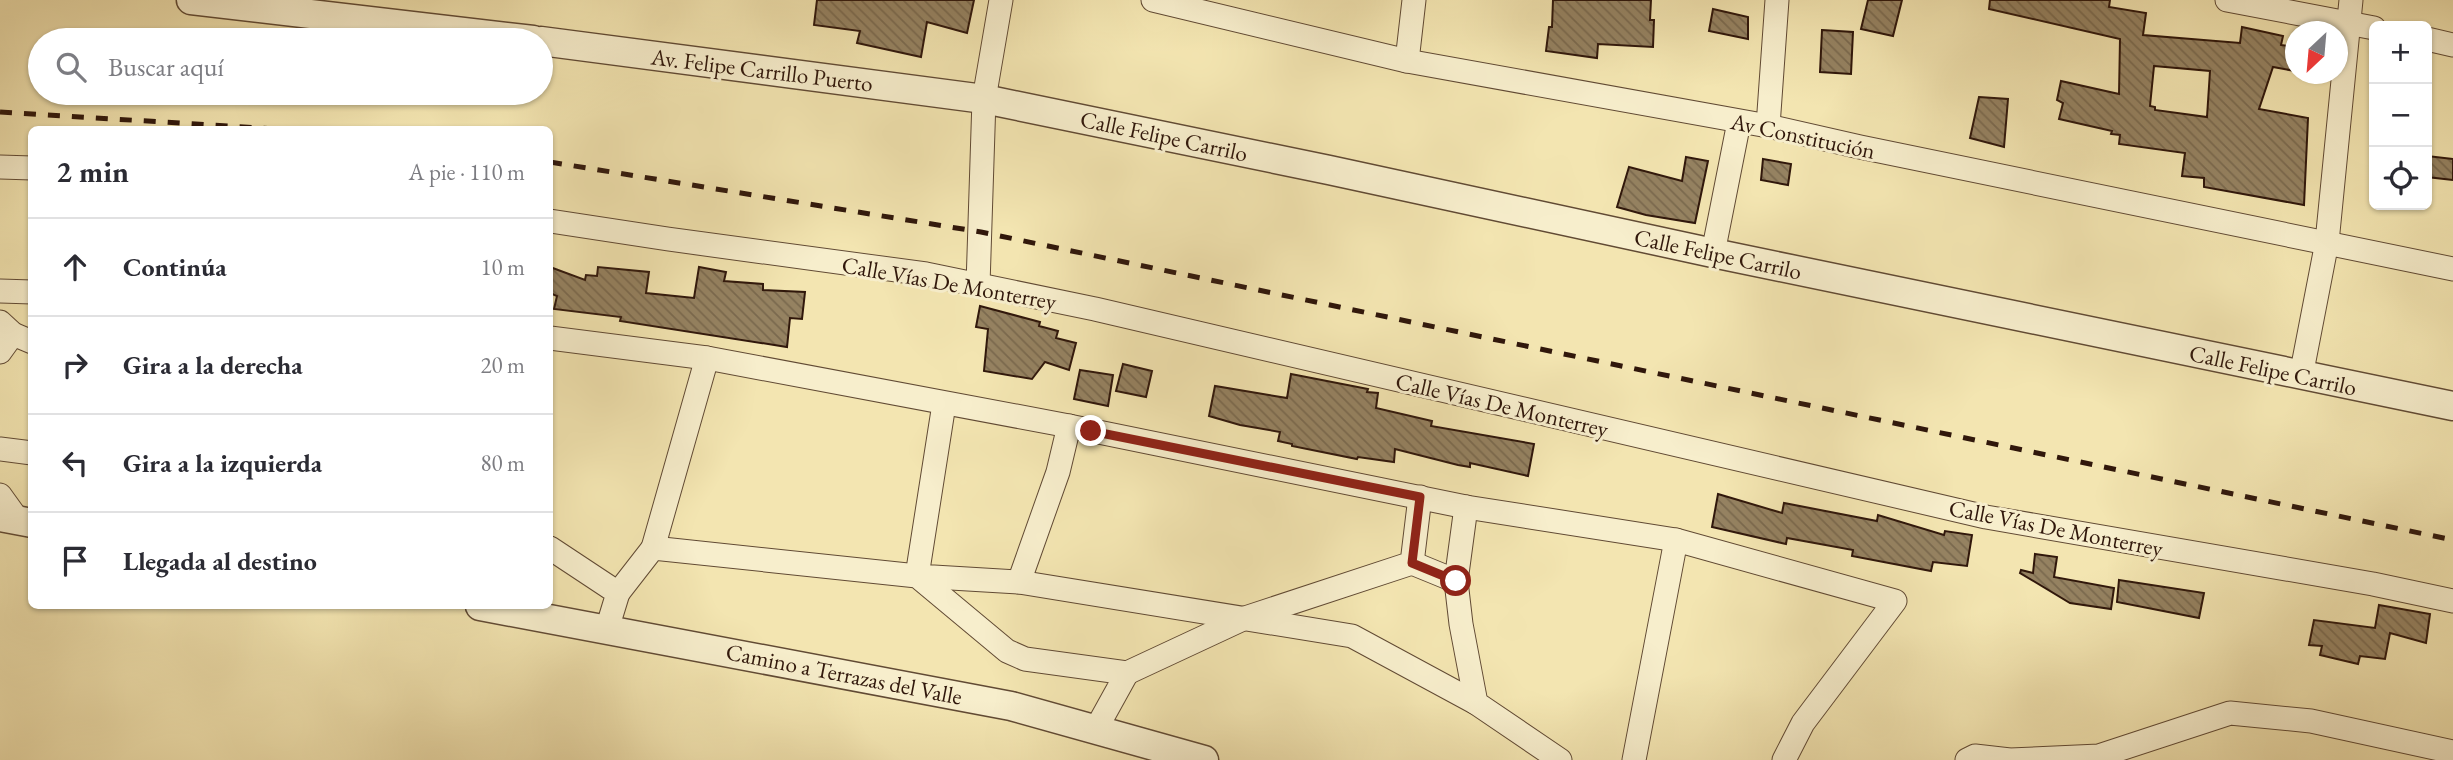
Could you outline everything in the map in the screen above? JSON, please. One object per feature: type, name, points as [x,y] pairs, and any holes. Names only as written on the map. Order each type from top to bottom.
[{"type":"street","points":[[191,0],[430,28]]},
{"type":"street","points":[[978,285],[984,99],[1001,0]]},
{"type":"street","name":"Av Constitución","points":[[1153,0],[1407,61],[1768,126],[2453,269]]},
{"type":"street","points":[[1407,61],[1414,0]]},
{"type":"street","points":[[1768,126],[1777,0]]},
{"type":"street","points":[[2227,0],[2369,28]]},
{"type":"street","points":[[2301,376],[2327,242],[2351,0]]},
{"type":"street","points":[[2432,41],[2453,45]]},
{"type":"street","name":"Av. Felipe Carrillo Puerto","points":[[553,43],[984,99]]},
{"type":"street","name":"Calle Felipe Carrilo","points":[[984,99],[2453,406]]},
{"type":"street","points":[[1713,253],[1738,122]]},
{"type":"street","points":[[0,167],[28,169]]},
{"type":"street","name":"Calle Vías De Monterrey","points":[[553,221],[926,274],[1095,309],[1986,517],[2360,582],[2453,601]]},
{"type":"street","points":[[0,291],[28,292]]},
{"type":"street","points":[[553,338],[707,358],[1069,426],[1466,507],[1676,540],[1895,601],[1803,723],[1783,760]]},
{"type":"street","points":[[607,629],[618,593],[653,548],[707,358]]},
{"type":"street","points":[[918,576],[944,404]]},
{"type":"street","points":[[1019,582],[1058,472],[1069,426]]},
{"type":"street","points":[[0,449],[28,452]]},
{"type":"street","points":[[0,495],[16,520]]},
{"type":"street","points":[[1412,563],[1420,497]]},
{"type":"street","points":[[1466,507],[1456,581],[1476,703]]},
{"type":"street","points":[[1634,760],[1676,540]]},
{"type":"street","points":[[653,548],[918,576],[1019,582],[1352,636],[1476,703],[1560,760]]},
{"type":"street","points":[[553,550],[618,593]]},
{"type":"street","points":[[918,576],[1007,651],[1025,659],[1127,673],[1245,618],[1412,563],[1456,581]]},
{"type":"street","name":"Camino a Terrazas del Valle","points":[[497,609],[1010,706],[1204,760]]},
{"type":"street","points":[[1096,729],[1127,673]]},
{"type":"street","points":[[1967,760],[1975,756],[2010,760],[2099,756],[2230,713],[2312,721],[2453,752]]},
{"type":"building","points":[[817,0],[974,0],[967,33],[927,22],[921,57],[857,43],[860,31],[814,25]]},
{"type":"building","points":[[1553,0],[1651,0],[1650,20],[1654,20],[1653,47],[1598,44],[1597,58],[1546,51],[1549,27],[1552,27]]},
{"type":"building","points":[[1868,0],[1902,0],[1893,36],[1861,29]]},
{"type":"building","points":[[1990,0],[2110,0],[2109,7],[2146,13],[2143,35],[2240,43],[2242,27],[2283,36],[2281,45],[2285,46],[2285,69],[2273,67],[2259,109],[2308,118],[2304,205],[2204,187],[2204,178],[2182,176],[2185,153],[2119,144],[2120,135],[2111,134],[2112,131],[2059,119],[2063,103],[2057,100],[2061,81],[2119,94],[2120,39],[1989,9]],"holes":[[[2154,66],[2210,71],[2207,117],[2155,110],[2155,107],[2150,106]]]},
{"type":"building","points":[[1713,9],[1748,17],[1748,39],[1709,31]]},
{"type":"building","points":[[1822,30],[1853,32],[1851,74],[1820,72]]},
{"type":"building","points":[[1979,97],[2008,99],[2004,147],[1970,138]]},
{"type":"building","points":[[1686,157],[1708,161],[1695,223],[1617,207],[1629,167],[1682,181]]},
{"type":"building","points":[[2432,157],[2453,159],[2453,180],[2432,178]]},
{"type":"building","points":[[1763,159],[1791,164],[1788,185],[1761,180]]},
{"type":"building","points":[[598,267],[649,272],[646,293],[694,298],[699,267],[726,272],[724,281],[763,284],[763,290],[805,292],[802,319],[790,318],[787,347],[620,321],[621,317],[554,309],[557,296],[553,294],[553,268],[585,280],[586,275],[597,276]]},
{"type":"building","points":[[980,306],[1040,322],[1039,326],[1058,331],[1056,338],[1076,343],[1069,370],[1045,362],[1032,379],[984,371],[988,329],[976,327]]},
{"type":"building","points":[[1123,364],[1152,371],[1146,397],[1116,391]]},
{"type":"building","points":[[1080,370],[1113,375],[1108,406],[1074,399]]},
{"type":"building","points":[[1291,374],[1368,389],[1367,392],[1378,393],[1376,408],[1432,421],[1431,426],[1534,444],[1528,476],[1470,463],[1470,467],[1458,465],[1395,449],[1394,462],[1357,459],[1292,446],[1278,441],[1280,432],[1209,416],[1215,386],[1287,398]]},
{"type":"building","points":[[1718,494],[1782,513],[1784,503],[1877,521],[1878,515],[1944,535],[1945,531],[1972,535],[1967,566],[1933,562],[1931,571],[1852,556],[1853,550],[1787,538],[1786,544],[1712,527]]},
{"type":"building","points":[[2035,554],[2057,557],[2054,577],[2114,588],[2111,609],[2070,603],[2020,573],[2021,570],[2033,573]]},
{"type":"building","points":[[2119,580],[2204,593],[2199,618],[2117,602]]},
{"type":"building","points":[[2379,605],[2430,614],[2426,643],[2390,633],[2385,659],[2360,656],[2358,664],[2320,655],[2322,646],[2309,645],[2314,620],[2375,628]]},
{"type":"railway","points":[[0,112],[227,126]]},
{"type":"railway","points":[[553,162],[981,232],[2453,540]]},
{"type":"route","points":[[1091,431],[1420,497],[1412,563],[1456,581]]}]
